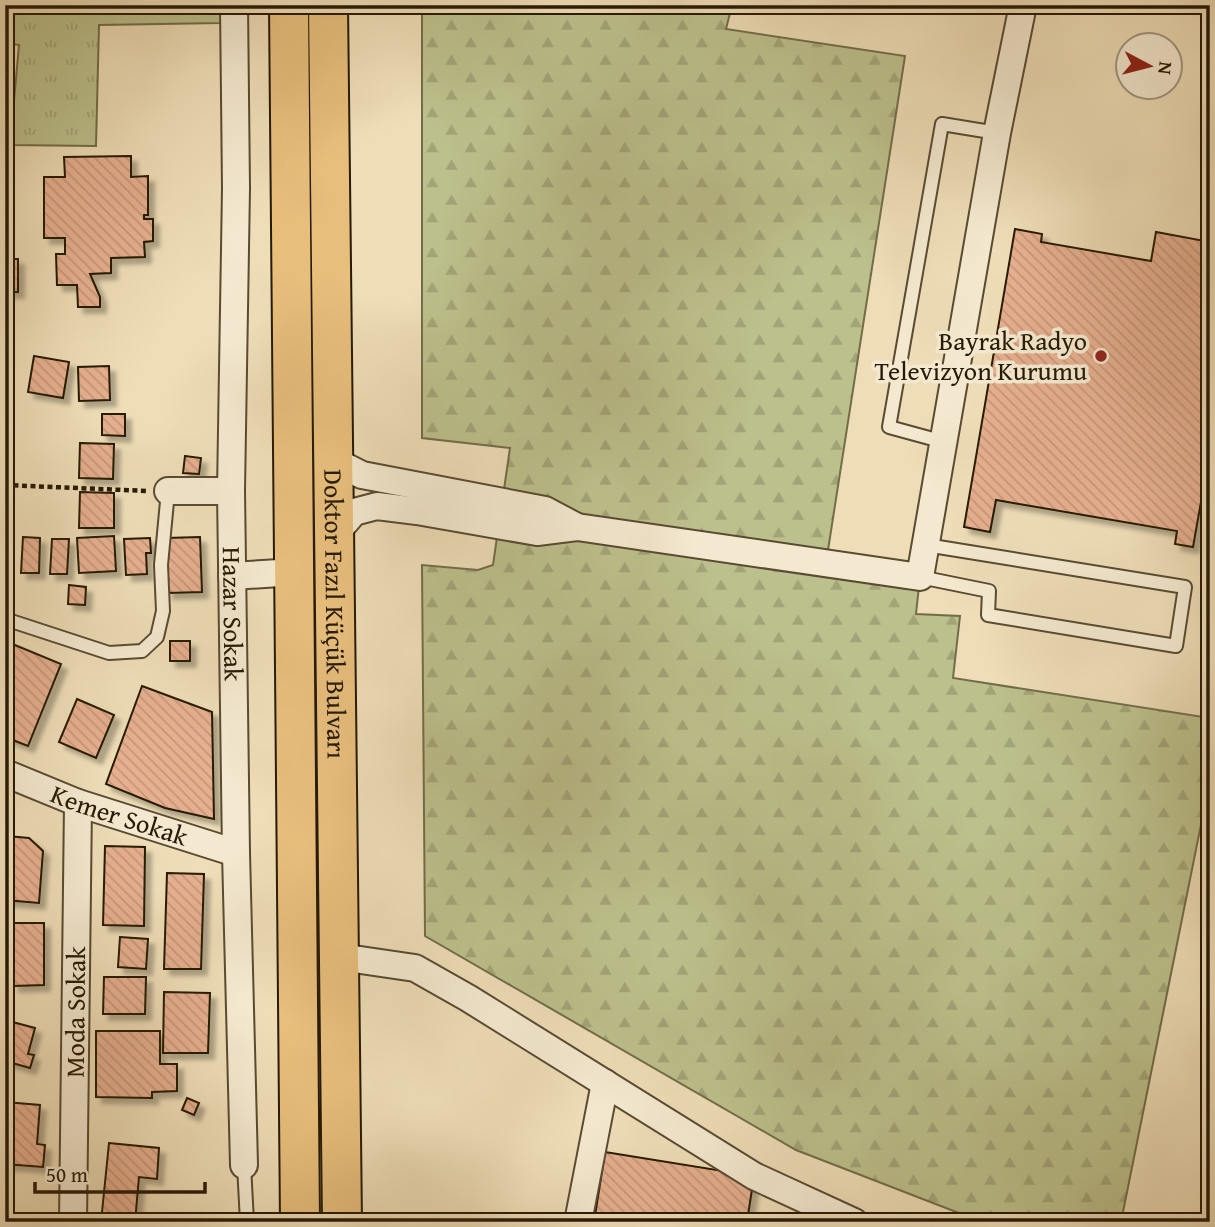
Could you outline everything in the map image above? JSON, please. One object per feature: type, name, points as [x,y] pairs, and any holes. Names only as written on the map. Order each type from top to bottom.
[{"type":"highway","name":"Doktor Fazıl Küçük Bulvarı","points":[[289,5],[300,1222]]},
{"type":"highway","name":"Doktor Fazıl Küçük Bulvarı","points":[[328,5],[342,1222]]},
{"type":"street","name":"Hazar Sokak","points":[[234,5],[236,188],[231,491],[244,1165]]},
{"type":"street","points":[[335,534],[354,512],[377,506],[537,532],[577,527],[920,577],[997,133],[1023,5]]},
{"type":"street","points":[[334,461],[362,475],[545,510],[577,527]]},
{"type":"street","points":[[168,491],[231,491]]},
{"type":"street","points":[[232,576],[295,572]]},
{"type":"street","name":"Kemer Sokak","points":[[5,773],[78,803],[236,853]]},
{"type":"street","name":"Moda Sokak","points":[[74,1222],[78,803]]},
{"type":"street","points":[[340,957],[415,968],[821,1215],[854,1222]]},
{"type":"street","points":[[578,1222],[605,1083]]},
{"type":"lane","points":[[944,442],[889,428],[942,124],[997,133]]},
{"type":"lane","points":[[5,619],[109,653],[142,651],[157,637],[163,611],[161,565],[168,491]]},
{"type":"lane","points":[[920,577],[989,591],[988,615],[1176,646],[1185,587],[926,545]]},
{"type":"lane","name":"Hazar Sokak","points":[[244,1165],[247,1222]]},
{"type":"path","points":[[5,407],[6,578]]},
{"type":"path","points":[[5,485],[168,491]]},
{"type":"green space","points":[[5,5],[220,5],[221,23],[99,25],[96,146],[10,145],[19,45],[5,43]]},
{"type":"green space","points":[[422,5],[732,5],[726,29],[905,56],[826,563],[920,577],[916,614],[960,616],[953,678],[1210,718],[1210,780],[1121,1222],[982,1222],[796,1150],[425,936],[422,565],[478,570],[493,565],[510,448],[422,438]]},
{"type":"building","points":[[131,156],[131,177],[148,176],[148,215],[144,215],[144,219],[153,219],[153,241],[144,242],[145,257],[111,258],[111,273],[90,274],[100,297],[100,307],[78,307],[77,285],[57,285],[56,254],[65,254],[65,238],[44,238],[44,177],[65,177],[64,157]]},
{"type":"building","name":"Bayrak Radyo Televizyon Kurumu","points":[[1015,229],[1042,234],[1041,242],[1151,261],[1156,232],[1210,242],[1210,451],[1193,547],[1175,544],[1177,531],[996,500],[990,532],[964,527]]},
{"type":"building","points":[[5,259],[18,259],[18,292],[5,292]]},
{"type":"building","points":[[34,356],[69,362],[63,398],[28,392]]},
{"type":"building","points":[[109,366],[110,400],[79,401],[78,367]]},
{"type":"building","points":[[102,414],[125,414],[125,436],[102,435]]},
{"type":"building","points":[[80,443],[114,444],[113,479],[79,478]]},
{"type":"building","points":[[185,456],[201,458],[199,474],[183,473]]},
{"type":"building","points":[[80,492],[114,493],[114,528],[79,528]]},
{"type":"building","points":[[114,536],[116,571],[79,573],[77,538]]},
{"type":"building","points":[[23,537],[40,538],[39,573],[21,573]]},
{"type":"building","points":[[200,537],[202,592],[167,593],[166,538]]},
{"type":"building","points":[[150,538],[151,553],[146,553],[147,574],[126,575],[124,539]]},
{"type":"building","points":[[52,539],[69,539],[67,574],[50,574]]},
{"type":"building","points":[[69,585],[86,587],[85,605],[68,604]]},
{"type":"building","points":[[170,641],[190,641],[190,661],[170,661]]},
{"type":"building","points":[[10,643],[61,664],[28,746],[5,737],[5,654]]},
{"type":"building","points":[[142,686],[212,712],[214,819],[165,808],[106,784]]},
{"type":"building","points":[[77,699],[114,715],[96,758],[59,742]]},
{"type":"building","points":[[7,836],[29,838],[43,851],[39,903],[5,900]]},
{"type":"building","points":[[105,846],[145,847],[144,926],[103,925]]},
{"type":"building","points":[[167,873],[204,874],[201,969],[164,969]]},
{"type":"building","points":[[5,923],[44,923],[44,985],[13,986],[13,977],[5,977]]},
{"type":"building","points":[[120,937],[148,939],[146,969],[118,967]]},
{"type":"building","points":[[104,977],[146,977],[145,1014],[103,1014]]},
{"type":"building","points":[[164,992],[210,993],[208,1053],[163,1053]]},
{"type":"building","points":[[5,1020],[35,1028],[28,1054],[34,1055],[30,1068],[5,1061]]},
{"type":"building","points":[[96,1031],[160,1031],[160,1064],[177,1064],[177,1091],[152,1092],[152,1098],[96,1097]]},
{"type":"building","points":[[187,1098],[199,1103],[194,1115],[182,1110]]},
{"type":"building","points":[[5,1102],[40,1105],[37,1144],[45,1145],[43,1167],[5,1164]]},
{"type":"building","points":[[109,1143],[159,1148],[157,1179],[139,1177],[135,1222],[101,1222]]},
{"type":"building","points":[[605,1152],[754,1176],[747,1222],[594,1222]]},
{"type":"place","name":"Bayrak Radyo Televizyon Kurumu","points":[[1101,356]]}]
